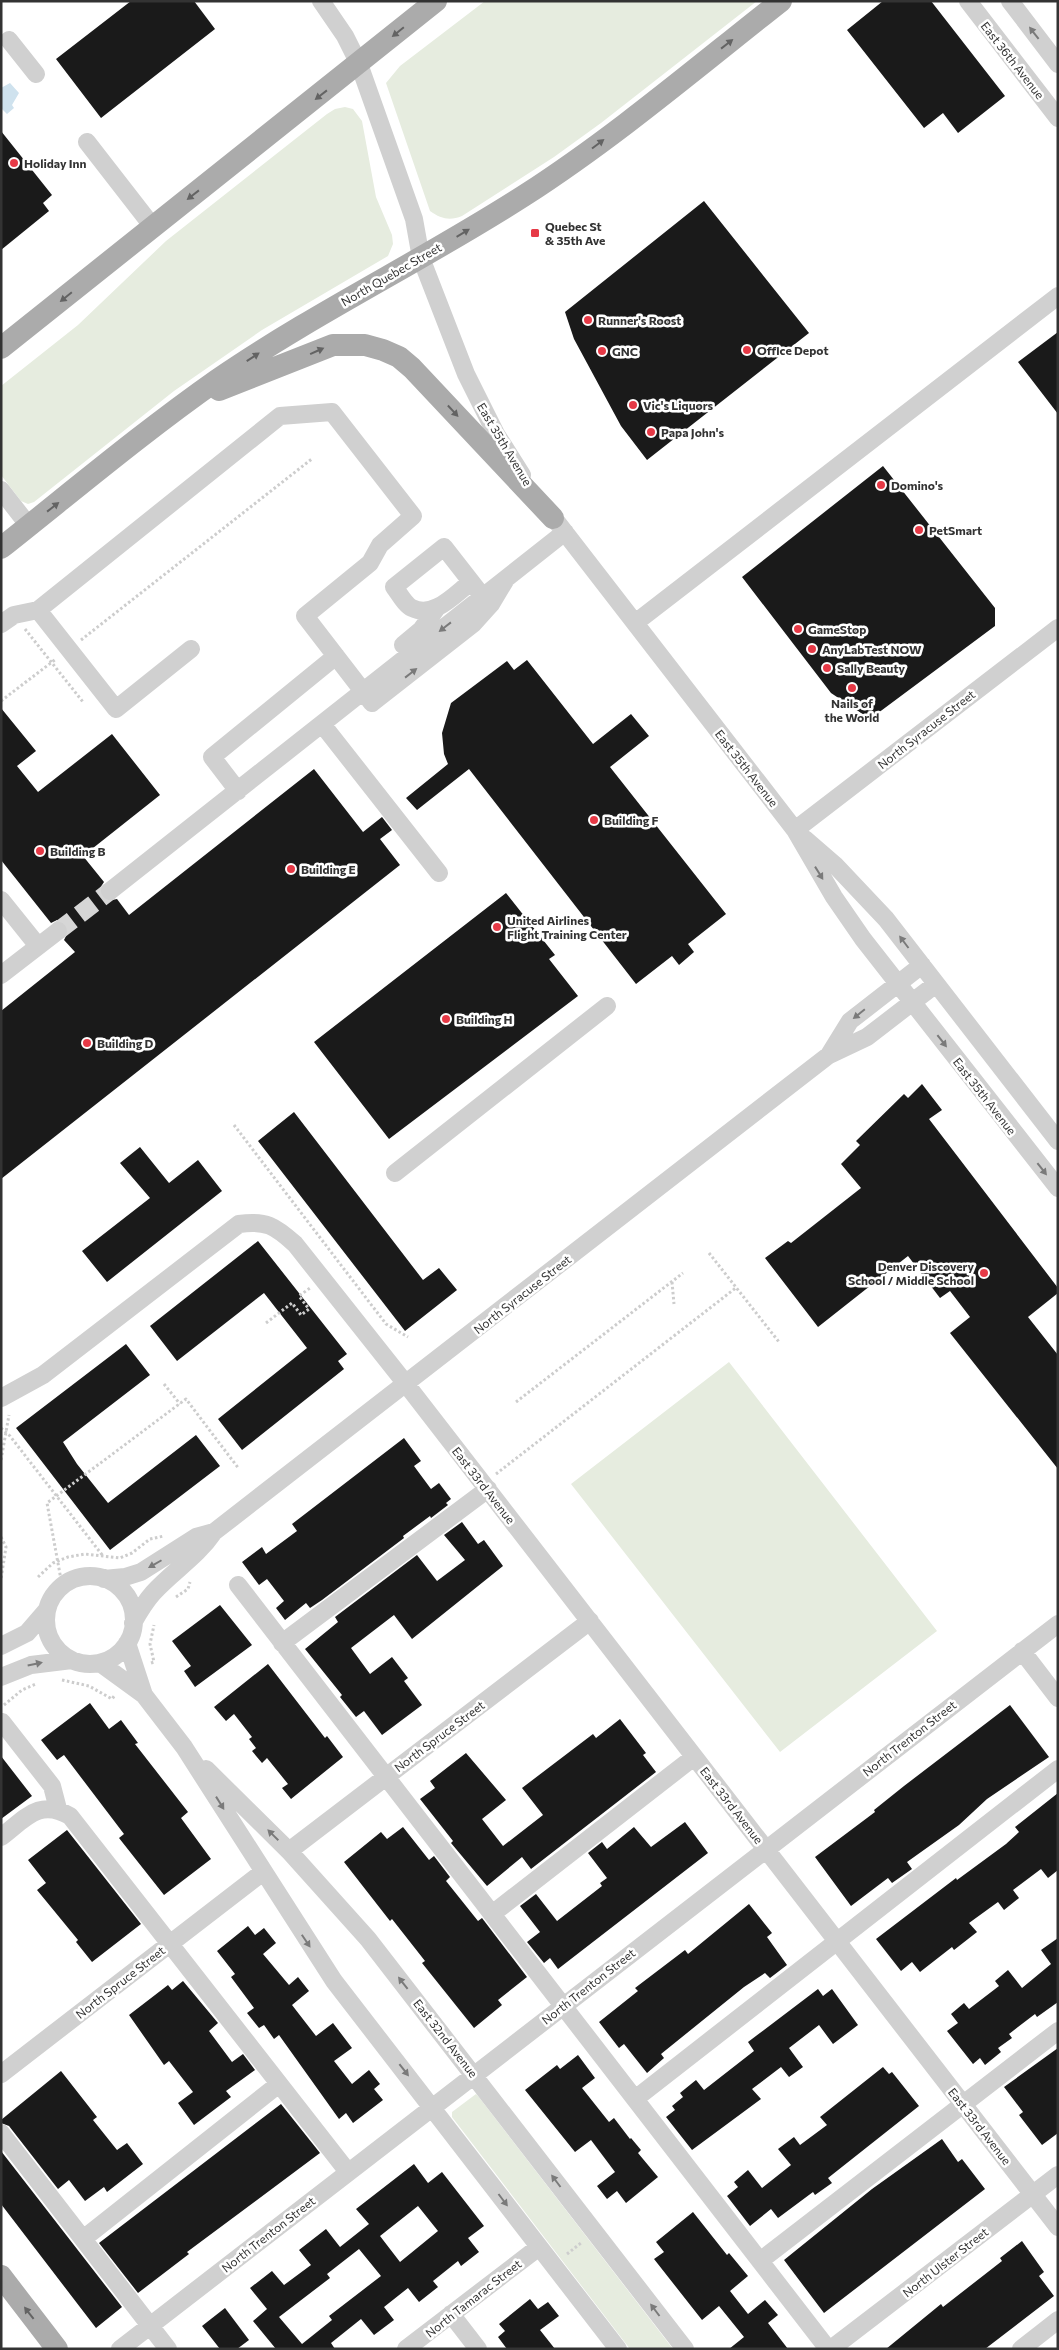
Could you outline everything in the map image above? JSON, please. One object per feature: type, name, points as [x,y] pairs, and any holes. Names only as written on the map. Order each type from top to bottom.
[{"type":"main road","points":[[1,348],[436,1]]},
{"type":"main road","name":"North Quebec Street","points":[[1,548],[190,400],[295,330],[501,210],[573,162],[781,1]]},
{"type":"main road","points":[[190,400],[333,345],[365,345],[383,350],[398,357],[412,368],[559,525]]},
{"type":"main road","points":[[1,2276],[58,2349]]},
{"type":"street","name":"East 35th Avenue","points":[[321,1],[345,36],[359,64],[414,219],[421,258],[448,331],[483,409],[512,460],[559,525],[795,830],[834,897],[898,984],[1058,1188]]},
{"type":"street","name":"East 36th Avenue","points":[[968,1],[1058,118]]},
{"type":"street","points":[[1010,1],[1058,64]]},
{"type":"street","points":[[9,40],[36,74]]},
{"type":"street","points":[[87,142],[153,227]]},
{"type":"street","points":[[635,623],[1058,296]]},
{"type":"street","points":[[8,619],[38,610],[280,416],[332,412],[413,516],[380,545],[370,563],[305,616],[364,692]]},
{"type":"street","points":[[1,490],[29,526]]},
{"type":"street","points":[[110,891],[506,579],[559,525]]},
{"type":"street","points":[[436,609],[422,611],[410,608],[394,587],[444,547],[483,597]]},
{"type":"street","points":[[364,692],[474,624],[491,604],[506,579]]},
{"type":"street","points":[[364,692],[421,630],[436,609],[471,582]]},
{"type":"street","points":[[38,610],[116,709],[191,649]]},
{"type":"street","name":"North Syracuse Street","points":[[795,830],[1058,628]]},
{"type":"street","points":[[238,790],[212,757],[336,656]]},
{"type":"street","points":[[322,724],[438,873]]},
{"type":"street","name":"East 35th Avenue","points":[[795,830],[860,891],[886,919],[1058,1141]]},
{"type":"street","points":[[1,900],[38,946]]},
{"type":"street","points":[[1,975],[58,931]]},
{"type":"street","name":"North Syracuse Street","points":[[829,1055],[850,1021],[922,965]]},
{"type":"street","name":"North Syracuse Street","points":[[134,1623],[144,1603],[154,1591],[202,1549],[214,1532],[829,1055],[867,1037],[936,984]]},
{"type":"street","points":[[395,1172],[607,1006]]},
{"type":"street","name":"East 33rd Avenue","points":[[1,1398],[43,1375],[239,1224],[258,1221],[278,1228],[295,1244],[406,1384],[1058,2227]]},
{"type":"street","points":[[282,1643],[485,1486]]},
{"type":"street","name":"North Syracuse Street","points":[[104,1579],[125,1577],[141,1572],[196,1537],[214,1532]]},
{"type":"street","points":[[1,1646],[27,1633],[46,1611],[52,1597],[62,1585],[75,1578],[90,1576],[104,1579],[117,1586],[126,1596],[132,1609],[134,1623],[127,1643],[112,1658],[100,1663],[86,1664],[72,1660],[60,1652],[50,1640],[46,1626],[46,1611]]},
{"type":"street","points":[[238,1586],[830,2349]]},
{"type":"street","name":"North Spruce Street","points":[[289,1851],[590,1622]]},
{"type":"street","name":"North Trenton Street","points":[[120,2349],[1058,1624]]},
{"type":"street","name":"East 32nd Avenue","points":[[127,1643],[144,1695]]},
{"type":"street","points":[[1022,1651],[1058,1698]]},
{"type":"street","points":[[1,1677],[27,1666],[72,1660]]},
{"type":"street","name":"East 32nd Avenue","points":[[100,1663],[144,1695],[184,1747],[334,1981],[618,2349]]},
{"type":"street","points":[[2,1714],[52,1786],[58,1810]]},
{"type":"street","name":"East 32nd Avenue","points":[[184,1747],[289,1851],[368,1939],[474,2074],[684,2349]]},
{"type":"street","points":[[492,1914],[694,1757]]},
{"type":"street","points":[[635,2099],[1058,1769]]},
{"type":"street","points":[[1,1837],[29,1816],[44,1808],[58,1810],[70,1816],[348,2172]]},
{"type":"street","name":"North Spruce Street","points":[[1,2074],[263,1872]]},
{"type":"street","points":[[760,2261],[1058,2031]]},
{"type":"street","points":[[84,2239],[279,2084]]},
{"type":"street","points":[[1,2133],[168,2349]]},
{"type":"street","name":"North Ulster Street","points":[[830,2349],[1058,2175]]},
{"type":"street","name":"North Tamarac Street","points":[[406,2349],[539,2247]]},
{"type":"street","points":[[451,2314],[478,2349]]},
{"type":"street","points":[[1021,2349],[1058,2320]]},
{"type":"path","points":[[1,701],[69,650],[313,458]]},
{"type":"path","points":[[8,619],[51,663],[83,702]]},
{"type":"path","points":[[234,1125],[386,1324],[408,1337]]},
{"type":"path","points":[[710,1253],[779,1342]]},
{"type":"path","points":[[516,1402],[683,1273]]},
{"type":"path","points":[[266,1323],[292,1303],[301,1315],[309,1308],[299,1296],[322,1278]]},
{"type":"path","points":[[672,1282],[674,1304]]},
{"type":"path","points":[[485,1486],[737,1287]]},
{"type":"path","points":[[164,1384],[180,1404]]},
{"type":"path","points":[[62,1585],[47,1504],[186,1400],[239,1469]]},
{"type":"path","points":[[1,1460],[9,1415]]},
{"type":"path","points":[[1,1428],[6,1431],[104,1556]]},
{"type":"path","points":[[1,1537],[6,1547],[1,1579]]},
{"type":"path","points":[[38,1577],[57,1562],[85,1554],[120,1558],[132,1553],[150,1539]]},
{"type":"path","points":[[172,1600],[188,1589]]},
{"type":"path","points":[[144,1667],[154,1662],[150,1644],[155,1623]]},
{"type":"path","points":[[57,1681],[65,1680],[89,1686],[112,1699],[120,1689]]},
{"type":"path","points":[[2,1714],[22,1690],[41,1682]]},
{"type":"path","points":[[562,2258],[587,2239]]},
{"type":"shaded area","points":[[485,1],[757,1],[601,123],[554,157],[462,216],[446,218],[430,211],[386,83],[400,66]]},
{"type":"shaded area","points":[[345,107],[353,109],[362,121],[376,197],[392,235],[393,244],[388,256],[262,330],[174,391],[34,502],[28,504],[21,501],[1,475],[1,386],[78,325],[166,241],[327,114],[335,109]]},
{"type":"shaded area","points":[[729,1362],[937,1631],[780,1752],[571,1484]]},
{"type":"shaded area","points":[[476,2094],[673,2349],[630,2349],[452,2117],[452,2112]]},
{"type":"water","points":[[10,83],[19,93],[12,105],[14,108],[7,114],[1,108],[1,88]]},
{"type":"building","points":[[131,1],[194,1],[215,29],[101,118],[56,59]]},
{"type":"building","points":[[883,1],[931,1],[1005,96],[958,133],[943,113],[924,128],[847,30]]},
{"type":"building","name":"Holiday Inn","points":[[1,131],[52,195],[43,203],[49,211],[1,250]]},
{"type":"building","points":[[704,201],[809,333],[647,460],[621,426],[574,339],[565,312]]},
{"type":"building","points":[[1058,332],[1058,414],[1018,362]]},
{"type":"building","points":[[883,466],[995,608],[995,626],[870,719],[831,693],[742,577]]},
{"type":"building","name":"Building F","points":[[527,660],[593,744],[631,714],[649,736],[610,767],[726,914],[688,944],[694,952],[679,965],[672,956],[636,984],[469,769],[417,810],[406,798],[448,764],[444,754],[442,733],[451,703],[507,661],[514,670]]},
{"type":"building","points":[[1,708],[36,751],[17,766],[38,792],[112,734],[160,795],[83,856],[104,882],[100,888],[101,897],[107,901],[117,899],[129,915],[314,769],[363,832],[382,817],[392,830],[380,839],[400,865],[1,1179],[1,1011],[75,952],[64,940],[69,930],[66,924],[57,920],[51,923],[1,860]]},
{"type":"building","name":"United Airlines Flight Training Center","points":[[506,893],[555,955],[549,959],[578,996],[389,1139],[314,1042]]},
{"type":"building","name":"Denver Discovery School / Middle School","points":[[922,1084],[942,1110],[929,1119],[1058,1288],[1058,1293],[1028,1317],[1058,1355],[1058,1469],[950,1333],[970,1317],[950,1291],[940,1298],[908,1256],[818,1327],[765,1258],[788,1241],[791,1243],[861,1188],[841,1164],[860,1145],[856,1141],[904,1094],[908,1098]]},
{"type":"building","points":[[294,1112],[423,1280],[439,1268],[457,1290],[405,1331],[258,1141]]},
{"type":"building","points":[[140,1147],[169,1183],[198,1160],[222,1191],[107,1282],[82,1251],[150,1198],[120,1163]]},
{"type":"building","points":[[258,1241],[347,1354],[338,1361],[344,1369],[242,1450],[218,1419],[307,1348],[264,1293],[177,1361],[150,1326]]},
{"type":"building","points":[[126,1344],[150,1375],[63,1442],[77,1464],[108,1503],[196,1435],[220,1466],[110,1550],[16,1428]]},
{"type":"building","points":[[404,1438],[421,1461],[414,1466],[431,1489],[439,1483],[451,1499],[446,1503],[448,1505],[403,1536],[404,1538],[322,1600],[310,1608],[306,1603],[285,1620],[276,1608],[284,1601],[267,1579],[259,1585],[242,1562],[262,1547],[266,1554],[297,1531],[292,1524]]},
{"type":"building","points":[[462,1522],[478,1544],[484,1540],[503,1566],[412,1639],[394,1615],[351,1648],[370,1674],[392,1657],[408,1678],[404,1681],[422,1705],[382,1735],[364,1711],[356,1717],[340,1697],[342,1695],[305,1649],[338,1622],[335,1617],[417,1555],[437,1581],[465,1560],[444,1535]]},
{"type":"building","points":[[220,1605],[252,1645],[195,1687],[184,1671],[191,1666],[172,1641]]},
{"type":"building","points":[[268,1664],[325,1738],[327,1736],[343,1757],[291,1799],[282,1788],[288,1784],[267,1758],[262,1763],[252,1751],[256,1748],[249,1739],[252,1737],[234,1714],[226,1721],[214,1707]]},
{"type":"building","points":[[90,1703],[109,1729],[121,1720],[138,1743],[135,1744],[188,1812],[181,1818],[211,1859],[164,1895],[119,1838],[124,1834],[64,1755],[57,1760],[41,1740]]},
{"type":"building","points":[[1010,1705],[1049,1757],[987,1799],[959,1825],[907,1862],[912,1869],[892,1883],[888,1878],[851,1906],[815,1857]]},
{"type":"building","points":[[620,1719],[646,1753],[643,1755],[656,1772],[531,1869],[522,1857],[487,1886],[451,1843],[453,1841],[420,1799],[435,1788],[430,1781],[466,1753],[506,1800],[482,1819],[503,1846],[543,1815],[522,1788],[593,1734],[596,1738]]},
{"type":"building","points":[[1,1756],[32,1796],[1,1819]]},
{"type":"building","points":[[1058,1793],[1058,1870],[1048,1878],[1041,1869],[1013,1890],[1019,1898],[1004,1910],[998,1902],[969,1923],[977,1932],[954,1950],[952,1947],[920,1972],[912,1962],[901,1971],[876,1939],[956,1878],[957,1880],[1006,1844],[1019,1832],[1015,1827]]},
{"type":"building","points":[[685,1822],[708,1853],[558,1969],[550,1958],[544,1963],[527,1942],[540,1932],[520,1906],[536,1894],[557,1921],[602,1886],[600,1883],[607,1878],[588,1853],[602,1842],[607,1849],[634,1827],[651,1847]]},
{"type":"building","points":[[403,1827],[429,1860],[434,1856],[450,1877],[446,1881],[478,1921],[482,1918],[527,1977],[498,2000],[502,2005],[474,2028],[422,1963],[425,1961],[392,1919],[390,1921],[344,1862],[381,1832],[387,1839]]},
{"type":"building","points":[[67,1830],[141,1924],[92,1962],[76,1942],[78,1940],[37,1890],[46,1883],[28,1860]]},
{"type":"building","points":[[749,1904],[772,1933],[767,1937],[787,1965],[770,1978],[765,1973],[744,1987],[661,2054],[664,2058],[647,2073],[624,2044],[619,2048],[599,2022],[638,1991],[635,1988],[685,1950],[688,1954]]},
{"type":"building","points":[[248,1926],[255,1935],[264,1928],[276,1943],[263,1954],[289,1985],[298,1977],[309,1991],[292,2005],[316,2036],[333,2023],[352,2048],[334,2061],[352,2084],[369,2070],[380,2084],[374,2089],[383,2100],[353,2123],[346,2113],[339,2119],[279,2035],[274,2039],[264,2025],[259,2028],[247,2013],[254,2008],[231,1977],[235,1974],[217,1951]]},
{"type":"building","points":[[1058,1938],[1058,2002],[1037,2017],[1035,2014],[1009,2034],[1012,2038],[998,2048],[1001,2052],[985,2065],[980,2058],[973,2064],[947,2031],[958,2023],[951,2014],[964,2003],[969,2009],[999,1986],[995,1981],[1008,1970],[1022,1988],[1051,1964],[1041,1950]]},
{"type":"building","points":[[183,1981],[218,2023],[209,2031],[232,2062],[243,2054],[255,2070],[226,2091],[231,2097],[194,2125],[178,2103],[193,2092],[169,2061],[164,2065],[129,2015],[168,1985],[172,1990]]},
{"type":"building","points":[[818,1989],[823,1996],[832,1989],[858,2025],[833,2044],[819,2025],[789,2048],[803,2067],[789,2077],[781,2067],[752,2089],[761,2099],[692,2150],[666,2117],[675,2110],[672,2106],[683,2097],[680,2093],[696,2080],[704,2090],[754,2051],[748,2042]]},
{"type":"building","points":[[1058,2048],[1058,2133],[1042,2145],[1019,2115],[1023,2112],[1004,2087]]},
{"type":"building","points":[[578,2055],[595,2078],[582,2088],[609,2122],[614,2118],[641,2150],[638,2153],[658,2177],[626,2203],[617,2191],[607,2199],[597,2186],[615,2172],[591,2140],[575,2152],[525,2090],[557,2065],[560,2069]]},
{"type":"building","points":[[883,2067],[889,2074],[892,2072],[919,2106],[828,2178],[832,2183],[815,2195],[813,2192],[778,2218],[771,2209],[750,2226],[727,2196],[738,2187],[734,2182],[748,2170],[762,2188],[791,2165],[778,2149],[794,2137],[800,2145],[827,2125],[820,2117]]},
{"type":"building","points":[[61,2071],[97,2117],[93,2120],[117,2150],[127,2143],[143,2164],[107,2192],[104,2187],[85,2201],[69,2180],[58,2189],[9,2126],[1,2123],[1,2120]]},
{"type":"building","points":[[281,2104],[320,2153],[187,2252],[189,2254],[138,2293],[99,2243]]},
{"type":"building","points":[[942,2139],[958,2162],[962,2159],[985,2189],[824,2313],[784,2260],[872,2189]]},
{"type":"building","points":[[1,2151],[122,2307],[96,2328],[1,2204]]},
{"type":"building","points":[[414,2164],[428,2183],[442,2172],[484,2226],[468,2238],[479,2252],[461,2266],[458,2261],[433,2281],[438,2287],[419,2302],[408,2288],[384,2307],[394,2320],[374,2335],[361,2319],[331,2343],[335,2349],[276,2349],[253,2321],[267,2309],[250,2288],[272,2271],[284,2285],[311,2265],[299,2250],[326,2229],[340,2247],[369,2224],[356,2209]],"holes":[[[418,2206],[438,2231],[400,2262],[380,2236]],[[359,2249],[381,2276],[329,2316],[332,2320],[302,2344],[279,2317],[330,2278],[327,2274]]]},
{"type":"building","points":[[693,2212],[727,2255],[729,2253],[748,2276],[730,2291],[748,2314],[765,2300],[778,2315],[768,2323],[788,2349],[729,2349],[744,2337],[719,2306],[702,2320],[654,2259],[664,2252],[656,2242]]},
{"type":"building","points":[[1022,2241],[1044,2272],[1039,2276],[1054,2296],[985,2349],[886,2349],[941,2304],[943,2307],[1002,2261],[1000,2258]]},
{"type":"building","points":[[530,2299],[538,2309],[548,2302],[559,2316],[540,2330],[555,2349],[507,2349],[498,2337],[505,2331],[499,2324]]},
{"type":"building","points":[[225,2308],[249,2340],[237,2349],[220,2349],[202,2326]]},
{"type":"tunnel","points":[[58,931],[110,891]]},
{"type":"place","name":"Holiday Inn","points":[[14,163]]},
{"type":"place","name":"Quebec St & 35th Ave","points":[[535,233]]},
{"type":"place","name":"Runner's Roost","points":[[588,320]]},
{"type":"place","name":"Office Depot","points":[[747,350]]},
{"type":"place","name":"GNC","points":[[602,351]]},
{"type":"place","name":"Vic's Liquors","points":[[633,405]]},
{"type":"place","name":"Papa John's","points":[[651,432]]},
{"type":"place","name":"Domino's","points":[[881,485]]},
{"type":"place","name":"PetSmart","points":[[919,530]]},
{"type":"place","name":"GameStop","points":[[798,629]]},
{"type":"place","name":"AnyLabTest NOW","points":[[812,649]]},
{"type":"place","name":"Sally Beauty","points":[[827,668]]},
{"type":"place","name":"Nails of the World","points":[[852,688]]},
{"type":"place","name":"Building F","points":[[594,820]]},
{"type":"place","name":"Building B","points":[[40,851]]},
{"type":"place","name":"Building E","points":[[291,869]]},
{"type":"place","name":"United Airlines Flight Training Center","points":[[497,927]]},
{"type":"place","name":"Building H","points":[[446,1019]]},
{"type":"place","name":"Building D","points":[[87,1043]]},
{"type":"place","name":"Denver Discovery School / Middle School","points":[[984,1273]]}]
